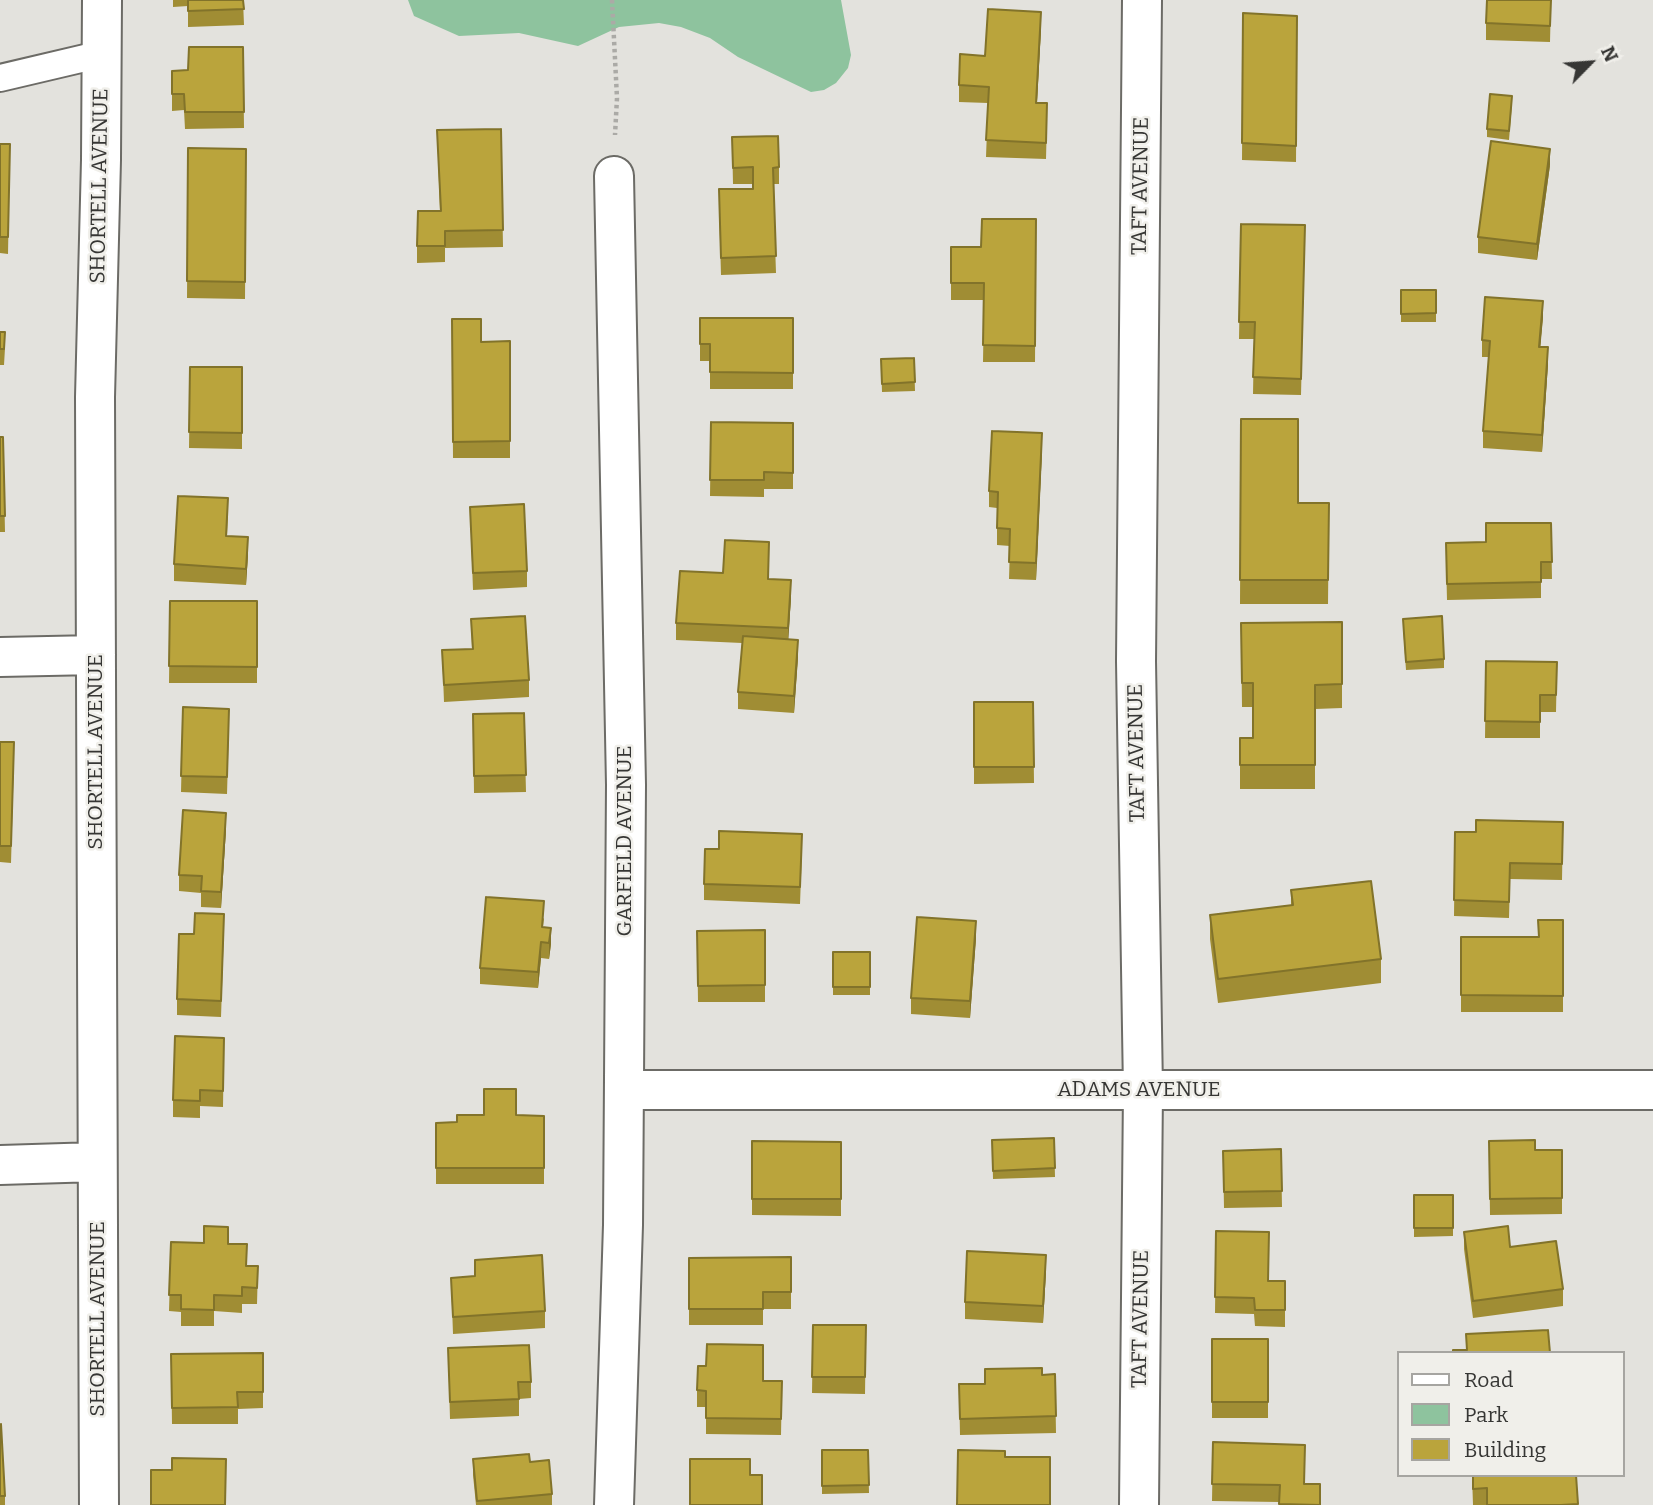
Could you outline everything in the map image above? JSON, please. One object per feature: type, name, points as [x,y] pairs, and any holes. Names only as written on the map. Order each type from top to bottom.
[{"type":"street","name":"SHORTELL AVENUE","points":[[99,1505],[95,397],[102,0]]},
{"type":"street","name":"TAFT AVENUE","points":[[1139,1505],[1143,1090],[1136,661],[1142,0]]},
{"type":"street","name":"GARFIELD AVENUE","points":[[614,176],[626,785],[623,1225],[614,1505]]},
{"type":"street","points":[[0,657],[96,655]]},
{"type":"street","name":"ADAMS AVENUE","points":[[624,1090],[1653,1090]]},
{"type":"street","points":[[0,1165],[97,1162]]},
{"type":"lane","points":[[0,78],[102,54]]},
{"type":"path","points":[[612,0],[617,98],[614,176]]},
{"type":"green space","points":[[408,0],[841,0],[851,55],[848,68],[836,83],[824,90],[811,92],[738,57],[710,38],[681,27],[659,23],[619,27],[578,46],[519,33],[459,36],[414,16]]},
{"type":"building","points":[[188,0],[243,0],[244,9],[188,11]]},
{"type":"building","points":[[1487,0],[1551,0],[1550,26],[1486,23]]},
{"type":"building","points":[[988,9],[1041,12],[1036,103],[1047,103],[1046,143],[986,140],[989,87],[959,85],[960,54],[985,56]]},
{"type":"building","points":[[1243,13],[1297,16],[1296,146],[1242,143]]},
{"type":"building","points":[[189,47],[243,47],[244,112],[185,112],[184,94],[172,94],[172,71],[188,70]]},
{"type":"building","points":[[1490,94],[1512,96],[1509,131],[1487,129]]},
{"type":"building","points":[[501,129],[503,230],[445,231],[445,246],[417,246],[418,211],[441,211],[437,130]]},
{"type":"building","points":[[778,136],[779,167],[773,168],[776,256],[721,258],[719,189],[753,189],[753,167],[733,168],[732,137]]},
{"type":"building","points":[[1491,141],[1550,149],[1537,244],[1478,237]]},
{"type":"building","points":[[0,144],[10,144],[8,237],[0,237]]},
{"type":"building","points":[[188,148],[246,149],[245,282],[187,281]]},
{"type":"building","points":[[982,219],[1036,219],[1035,346],[983,345],[984,283],[951,283],[951,247],[981,247]]},
{"type":"building","points":[[1241,224],[1305,225],[1301,379],[1253,377],[1255,322],[1239,322]]},
{"type":"building","points":[[1401,290],[1436,290],[1436,313],[1401,314]]},
{"type":"building","points":[[1485,297],[1543,301],[1539,347],[1548,347],[1542,435],[1483,431],[1490,341],[1482,340]]},
{"type":"building","points":[[700,318],[793,318],[793,373],[710,372],[710,344],[700,344]]},
{"type":"building","points":[[452,319],[481,319],[481,342],[510,341],[510,441],[453,442]]},
{"type":"building","points":[[0,332],[5,332],[4,349],[0,349]]},
{"type":"building","points":[[914,358],[915,382],[882,384],[881,359]]},
{"type":"building","points":[[190,367],[242,367],[242,433],[189,432]]},
{"type":"building","points":[[1241,419],[1298,419],[1298,503],[1329,503],[1328,580],[1240,580]]},
{"type":"building","points":[[711,422],[793,423],[793,473],[764,472],[764,480],[710,480]]},
{"type":"building","points":[[992,431],[1042,433],[1036,563],[1009,562],[1010,529],[997,528],[998,492],[989,491]]},
{"type":"building","points":[[0,437],[3,437],[5,516],[0,516]]},
{"type":"building","points":[[178,496],[228,498],[226,536],[248,537],[246,569],[174,564]]},
{"type":"building","points":[[524,504],[527,571],[473,573],[470,507]]},
{"type":"building","points":[[1486,523],[1551,523],[1552,562],[1541,562],[1541,582],[1447,584],[1446,543],[1486,542]]},
{"type":"building","points":[[725,540],[769,542],[768,579],[791,580],[788,628],[676,623],[680,571],[723,573]]},
{"type":"building","points":[[170,601],[257,601],[257,667],[169,666]]},
{"type":"building","points":[[525,616],[529,680],[444,685],[442,650],[473,649],[471,619]]},
{"type":"building","points":[[1442,616],[1444,659],[1406,662],[1403,619]]},
{"type":"building","points":[[1342,622],[1342,684],[1315,685],[1315,765],[1240,765],[1240,738],[1253,738],[1253,683],[1242,683],[1241,623]]},
{"type":"building","points":[[743,636],[798,640],[794,696],[738,692]]},
{"type":"building","points":[[1486,661],[1557,662],[1556,695],[1540,695],[1540,722],[1485,721]]},
{"type":"building","points":[[974,702],[1033,702],[1034,767],[974,767]]},
{"type":"building","points":[[183,707],[229,709],[227,777],[181,776]]},
{"type":"building","points":[[524,713],[526,775],[474,776],[473,714]]},
{"type":"building","points":[[0,742],[14,742],[11,846],[0,846]]},
{"type":"building","points":[[183,810],[226,813],[221,892],[201,891],[202,876],[179,875]]},
{"type":"building","points":[[1476,820],[1563,822],[1562,864],[1510,863],[1509,902],[1454,900],[1455,832],[1476,832]]},
{"type":"building","points":[[719,831],[802,834],[800,887],[704,884],[705,849],[719,849]]},
{"type":"building","points":[[1371,881],[1381,959],[1218,979],[1210,915],[1293,905],[1291,890]]},
{"type":"building","points":[[486,897],[544,901],[542,927],[551,928],[549,943],[541,942],[538,972],[480,968]]},
{"type":"building","points":[[195,913],[224,914],[221,1001],[177,999],[179,934],[194,934]]},
{"type":"building","points":[[917,917],[976,921],[970,1001],[911,998]]},
{"type":"building","points":[[1538,920],[1563,920],[1563,996],[1461,995],[1461,937],[1539,937]]},
{"type":"building","points":[[765,930],[765,985],[698,986],[697,931]]},
{"type":"building","points":[[833,952],[870,952],[870,987],[833,987]]},
{"type":"building","points":[[175,1036],[224,1038],[223,1091],[200,1090],[200,1101],[173,1100]]},
{"type":"building","points":[[484,1089],[516,1089],[516,1115],[544,1116],[544,1168],[436,1168],[436,1123],[457,1122],[457,1115],[484,1115]]},
{"type":"building","points":[[1054,1138],[1055,1168],[993,1171],[992,1140]]},
{"type":"building","points":[[1535,1140],[1535,1150],[1562,1150],[1562,1198],[1490,1199],[1489,1141]]},
{"type":"building","points":[[752,1141],[841,1142],[841,1199],[752,1199]]},
{"type":"building","points":[[1281,1149],[1282,1191],[1224,1192],[1223,1151]]},
{"type":"building","points":[[1414,1195],[1453,1195],[1453,1228],[1414,1228]]},
{"type":"building","points":[[204,1226],[228,1227],[228,1244],[247,1244],[246,1266],[258,1266],[257,1288],[242,1287],[242,1296],[214,1295],[214,1310],[181,1309],[181,1295],[169,1295],[171,1242],[204,1243]]},
{"type":"building","points":[[1508,1226],[1510,1247],[1556,1241],[1563,1289],[1473,1301],[1464,1232]]},
{"type":"building","points":[[1216,1231],[1269,1232],[1268,1281],[1285,1281],[1285,1310],[1255,1310],[1254,1298],[1215,1297]]},
{"type":"building","points":[[967,1251],[1046,1255],[1043,1306],[965,1302]]},
{"type":"building","points":[[542,1255],[545,1311],[453,1317],[451,1278],[475,1276],[475,1260]]},
{"type":"building","points":[[791,1257],[791,1292],[763,1292],[763,1309],[689,1309],[689,1258]]},
{"type":"building","points":[[813,1325],[866,1325],[865,1377],[812,1377]]},
{"type":"building","points":[[1548,1330],[1550,1351],[1453,1351],[1467,1350],[1466,1334]]},
{"type":"building","points":[[1212,1339],[1268,1339],[1268,1402],[1212,1402]]},
{"type":"building","points":[[707,1344],[763,1345],[763,1381],[782,1381],[781,1419],[706,1418],[706,1391],[697,1390],[698,1366],[706,1366]]},
{"type":"building","points":[[529,1345],[531,1382],[518,1382],[519,1399],[450,1402],[448,1348]]},
{"type":"building","points":[[263,1353],[263,1392],[237,1392],[238,1407],[172,1408],[171,1354]]},
{"type":"building","points":[[1042,1368],[1042,1375],[1055,1374],[1056,1416],[960,1419],[959,1384],[985,1384],[985,1369]]},
{"type":"building","points":[[1,1424],[5,1496],[0,1496]]},
{"type":"building","points":[[1213,1442],[1305,1445],[1304,1484],[1320,1484],[1320,1505],[1279,1504],[1280,1485],[1212,1484]]},
{"type":"building","points":[[822,1450],[868,1450],[869,1485],[822,1486]]},
{"type":"building","points":[[958,1450],[1005,1451],[1005,1457],[1050,1457],[1050,1505],[957,1505]]},
{"type":"building","points":[[529,1454],[530,1462],[549,1460],[552,1494],[477,1501],[473,1459]]},
{"type":"building","points":[[172,1458],[226,1459],[225,1505],[151,1505],[151,1470],[172,1470]]},
{"type":"building","points":[[690,1459],[750,1459],[750,1475],[762,1475],[762,1505],[690,1505]]},
{"type":"building","points":[[1473,1477],[1576,1477],[1578,1504],[1487,1505],[1487,1488],[1473,1489]]}]
